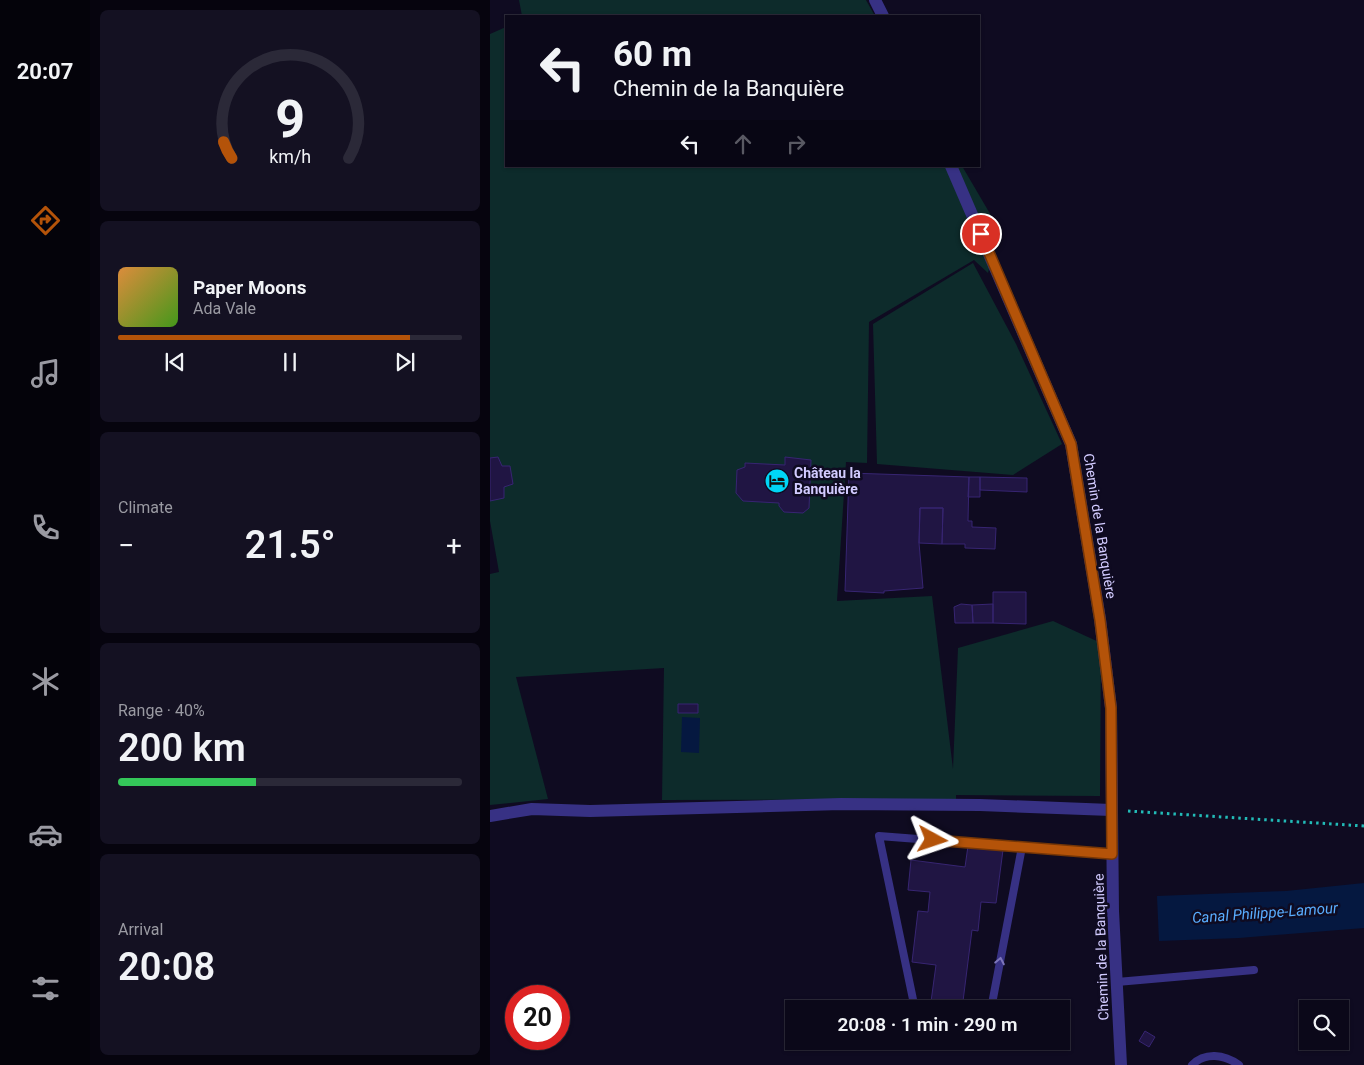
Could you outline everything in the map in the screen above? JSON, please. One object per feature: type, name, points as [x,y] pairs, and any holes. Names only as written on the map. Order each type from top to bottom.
[{"type":"street","points":[[875,0],[882,15]]},
{"type":"street","name":"Chemin de la Banquière","points":[[952,167],[1071,444],[1100,620],[1111,708],[1112,854],[1121,1065]]},
{"type":"street","points":[[490,816],[532,809],[590,810],[842,804],[980,805],[1112,810]]},
{"type":"lane","points":[[913,1000],[879,836],[1112,854]]},
{"type":"lane","points":[[993,1000],[1022,847]]},
{"type":"lane","points":[[1117,982],[1254,970]]},
{"type":"lane","points":[[1192,1065],[1200,1057],[1217,1056],[1231,1059],[1239,1065]]},
{"type":"path","points":[[1112,810],[1364,826]]},
{"type":"green space","points":[[519,0],[866,0],[874,15],[522,15]]},
{"type":"green space","points":[[505,27],[505,167],[963,167],[999,229],[988,273],[974,260],[869,322],[867,463],[846,462],[837,601],[932,596],[953,769],[958,648],[1053,621],[1101,643],[1100,796],[956,795],[956,799],[662,800],[664,668],[516,677],[548,799],[490,805],[490,574],[499,572],[490,521],[490,34]]},
{"type":"green space","points":[[973,263],[1016,344],[1062,444],[1013,475],[877,464],[873,324]]},
{"type":"water","points":[[682,717],[700,718],[699,753],[681,752]]},
{"type":"water","name":"Canal Philippe-Lamour","points":[[1364,883],[1364,928],[1239,938],[1159,941],[1157,896],[1286,891]]},
{"type":"building","points":[[498,457],[502,466],[510,466],[513,484],[504,487],[504,498],[490,501],[490,458]]},
{"type":"building","points":[[785,457],[811,460],[809,508],[803,513],[784,512],[779,503],[743,501],[736,493],[737,470],[745,467],[745,463],[785,465]]},
{"type":"building","points":[[849,473],[969,477],[968,521],[972,521],[972,527],[996,528],[995,549],[965,548],[965,544],[942,544],[943,508],[920,508],[919,543],[923,588],[884,591],[884,593],[845,591]]},
{"type":"building","points":[[969,477],[980,477],[980,497],[968,497]]},
{"type":"building","points":[[980,477],[1027,478],[1027,492],[980,490]]},
{"type":"building","points":[[920,508],[943,508],[942,544],[919,543]]},
{"type":"building","points":[[993,592],[1026,592],[1026,624],[993,623]]},
{"type":"building","points":[[961,604],[972,605],[973,623],[955,623],[954,607]]},
{"type":"building","points":[[993,604],[993,623],[973,623],[972,605]]},
{"type":"building","points":[[678,704],[698,704],[698,713],[678,713]]},
{"type":"building","points":[[968,846],[1003,850],[996,903],[981,902],[978,931],[972,930],[963,1000],[931,1000],[936,965],[912,962],[918,911],[928,912],[930,892],[908,890],[911,860],[965,867]]},
{"type":"building","points":[[1145,1031],[1155,1037],[1149,1047],[1139,1041]]},
{"type":"place","name":"Château la Banquière","points":[[777,481]]},
{"type":"route","points":[[933,840],[1112,854],[1111,708],[1100,620],[1071,444],[981,234]]}]
